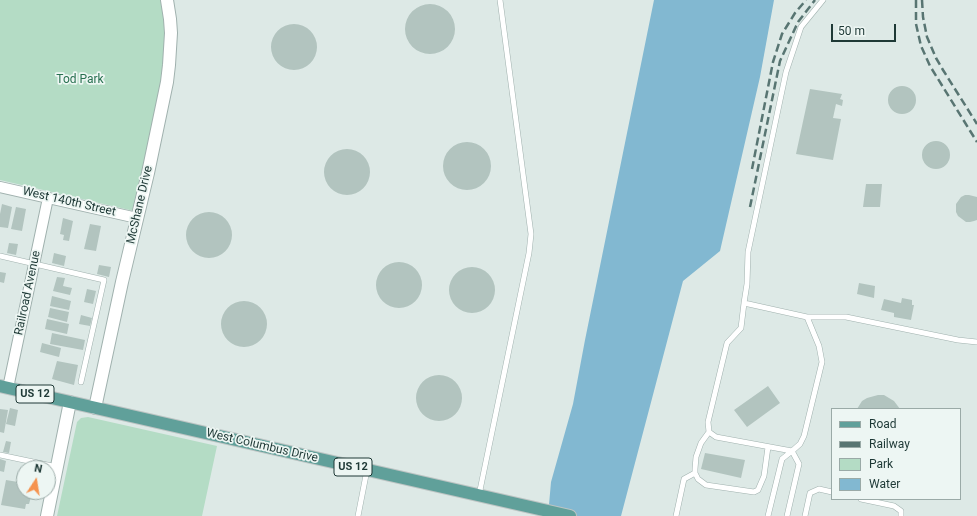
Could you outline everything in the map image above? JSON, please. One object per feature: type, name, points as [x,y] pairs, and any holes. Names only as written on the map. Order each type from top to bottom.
[{"type":"main road","name":"West Columbus Drive","points":[[4,387],[570,516]]},
{"type":"street","name":"McShane Drive","points":[[95,408],[151,157],[169,65],[171,33],[167,0]]},
{"type":"street","name":"West 140th Street","points":[[0,187],[137,218]]},
{"type":"street","name":"Railroad Avenue","points":[[4,387],[34,264],[48,198]]},
{"type":"street","points":[[47,516],[70,402]]},
{"type":"lane","points":[[479,495],[530,253],[531,234],[500,0]]},
{"type":"lane","points":[[768,447],[764,476],[758,490],[754,492],[706,485],[698,479],[695,474],[696,457],[701,443],[709,432],[708,422],[727,343],[741,328],[747,284],[748,252],[786,72],[801,28],[823,0]]},
{"type":"lane","points":[[0,256],[104,280],[81,382]]},
{"type":"lane","points":[[744,303],[807,317],[846,317],[958,340],[977,342]]},
{"type":"lane","points":[[768,516],[782,459],[800,444],[804,436],[822,362],[819,346],[807,317]]},
{"type":"lane","points":[[709,432],[716,437],[792,451]]},
{"type":"lane","points":[[787,516],[799,464],[792,451]]},
{"type":"lane","points":[[0,455],[57,467]]},
{"type":"lane","points":[[358,516],[367,470]]},
{"type":"lane","points":[[676,516],[684,479],[695,474]]},
{"type":"lane","points":[[805,516],[810,493],[819,489],[831,492]]},
{"type":"lane","points":[[866,500],[894,506],[901,511],[901,516]]},
{"type":"green space","name":"Tod Park","points":[[0,0],[161,0],[164,11],[166,44],[161,81],[134,211],[0,180]]},
{"type":"green space","points":[[88,417],[217,446],[202,516],[57,516],[77,422],[81,418]]},
{"type":"water","points":[[654,0],[774,0],[760,77],[720,251],[683,281],[621,516],[548,516],[551,482],[573,404]]},
{"type":"building","points":[[425,4],[435,4],[448,11],[455,24],[455,34],[448,47],[435,54],[425,54],[416,50],[409,43],[405,34],[405,24],[409,15],[416,8]]},
{"type":"building","points":[[289,24],[299,24],[311,30],[316,38],[316,56],[311,64],[303,69],[289,70],[281,67],[274,60],[271,52],[271,42],[274,34],[281,27]]},
{"type":"building","points":[[902,86],[912,90],[916,100],[912,110],[902,114],[892,110],[888,100],[892,90]]},
{"type":"building","points":[[810,89],[842,94],[840,99],[843,100],[842,106],[836,104],[833,118],[841,119],[833,160],[796,154]]},
{"type":"building","points":[[936,141],[946,145],[950,155],[946,165],[936,169],[926,165],[922,155],[926,145]]},
{"type":"building","points":[[462,142],[472,142],[481,146],[487,152],[490,157],[490,175],[481,186],[472,190],[462,190],[453,186],[447,180],[443,171],[443,161],[447,152],[453,146]]},
{"type":"building","points":[[343,149],[351,149],[360,153],[366,159],[370,172],[366,185],[360,191],[351,195],[343,195],[334,191],[328,185],[324,176],[324,168],[328,159],[334,153]]},
{"type":"building","points":[[866,184],[882,184],[880,207],[863,207]]},
{"type":"building","points":[[965,195],[977,197],[977,220],[966,222],[958,216],[956,212],[956,204],[961,197]]},
{"type":"building","points":[[2,204],[12,207],[8,228],[0,227]]},
{"type":"building","points":[[16,207],[26,209],[22,231],[11,229]]},
{"type":"building","points":[[205,212],[213,212],[222,216],[228,222],[232,235],[228,248],[222,254],[213,258],[205,258],[196,254],[190,248],[186,239],[186,231],[190,222],[196,216]]},
{"type":"building","points":[[63,218],[73,221],[69,241],[63,240],[64,235],[60,234]]},
{"type":"building","points":[[90,224],[101,226],[96,251],[84,249]]},
{"type":"building","points":[[9,243],[18,244],[16,255],[7,253]]},
{"type":"building","points":[[54,253],[66,256],[64,266],[52,263]]},
{"type":"building","points":[[395,262],[403,262],[412,266],[418,272],[422,285],[418,298],[412,304],[403,308],[395,308],[386,304],[380,298],[376,289],[376,281],[380,272],[386,266]]},
{"type":"building","points":[[99,265],[111,267],[109,277],[97,274]]},
{"type":"building","points":[[468,267],[476,267],[485,271],[491,277],[495,290],[491,303],[485,309],[476,313],[468,313],[459,309],[453,303],[449,294],[449,286],[453,277],[459,271]]},
{"type":"building","points":[[0,272],[6,273],[4,283],[0,282]]},
{"type":"building","points":[[57,277],[65,278],[63,286],[72,288],[70,295],[53,291]]},
{"type":"building","points":[[859,283],[875,286],[874,298],[857,294]]},
{"type":"building","points":[[87,289],[96,291],[93,304],[84,302]]},
{"type":"building","points":[[52,296],[71,301],[69,310],[50,306]]},
{"type":"building","points":[[902,298],[912,300],[912,305],[914,305],[911,320],[894,317],[894,313],[881,310],[884,299],[901,303]]},
{"type":"building","points":[[240,301],[248,301],[257,305],[263,311],[267,324],[263,337],[257,343],[248,347],[240,347],[231,343],[225,337],[221,328],[221,320],[225,311],[231,305]]},
{"type":"building","points":[[50,308],[69,312],[67,322],[48,317]]},
{"type":"building","points":[[81,315],[92,318],[90,326],[79,324]]},
{"type":"building","points":[[47,319],[69,324],[67,334],[45,329]]},
{"type":"building","points":[[52,333],[85,340],[83,350],[50,344]]},
{"type":"building","points":[[42,343],[61,348],[59,357],[40,352]]},
{"type":"building","points":[[57,361],[78,365],[74,385],[52,379]]},
{"type":"building","points":[[435,375],[443,375],[452,379],[458,385],[462,398],[458,411],[452,417],[443,421],[435,421],[426,417],[420,411],[416,402],[416,394],[420,385],[426,379]]},
{"type":"building","points":[[768,386],[780,403],[747,427],[734,410]]},
{"type":"building","points":[[884,395],[894,401],[899,408],[858,408],[862,401],[867,398]]},
{"type":"building","points":[[10,408],[18,410],[15,426],[6,424]]},
{"type":"building","points":[[0,409],[8,410],[4,433],[0,432]]},
{"type":"building","points":[[6,441],[11,442],[9,453],[3,452]]},
{"type":"building","points":[[705,453],[745,460],[741,478],[701,469]]},
{"type":"building","points":[[0,459],[6,461],[4,472],[0,471]]},
{"type":"building","points":[[6,480],[16,482],[16,500],[30,500],[29,504],[26,504],[25,509],[1,505]]},
{"type":"railway","points":[[752,169],[773,62],[782,34],[795,13],[806,0]]},
{"type":"railway","points":[[750,207],[780,61],[798,22],[815,0]]},
{"type":"railway","points":[[916,0],[916,24],[921,46],[930,66],[977,142]]},
{"type":"railway","points":[[922,0],[923,17],[927,37],[936,58],[977,124]]}]
